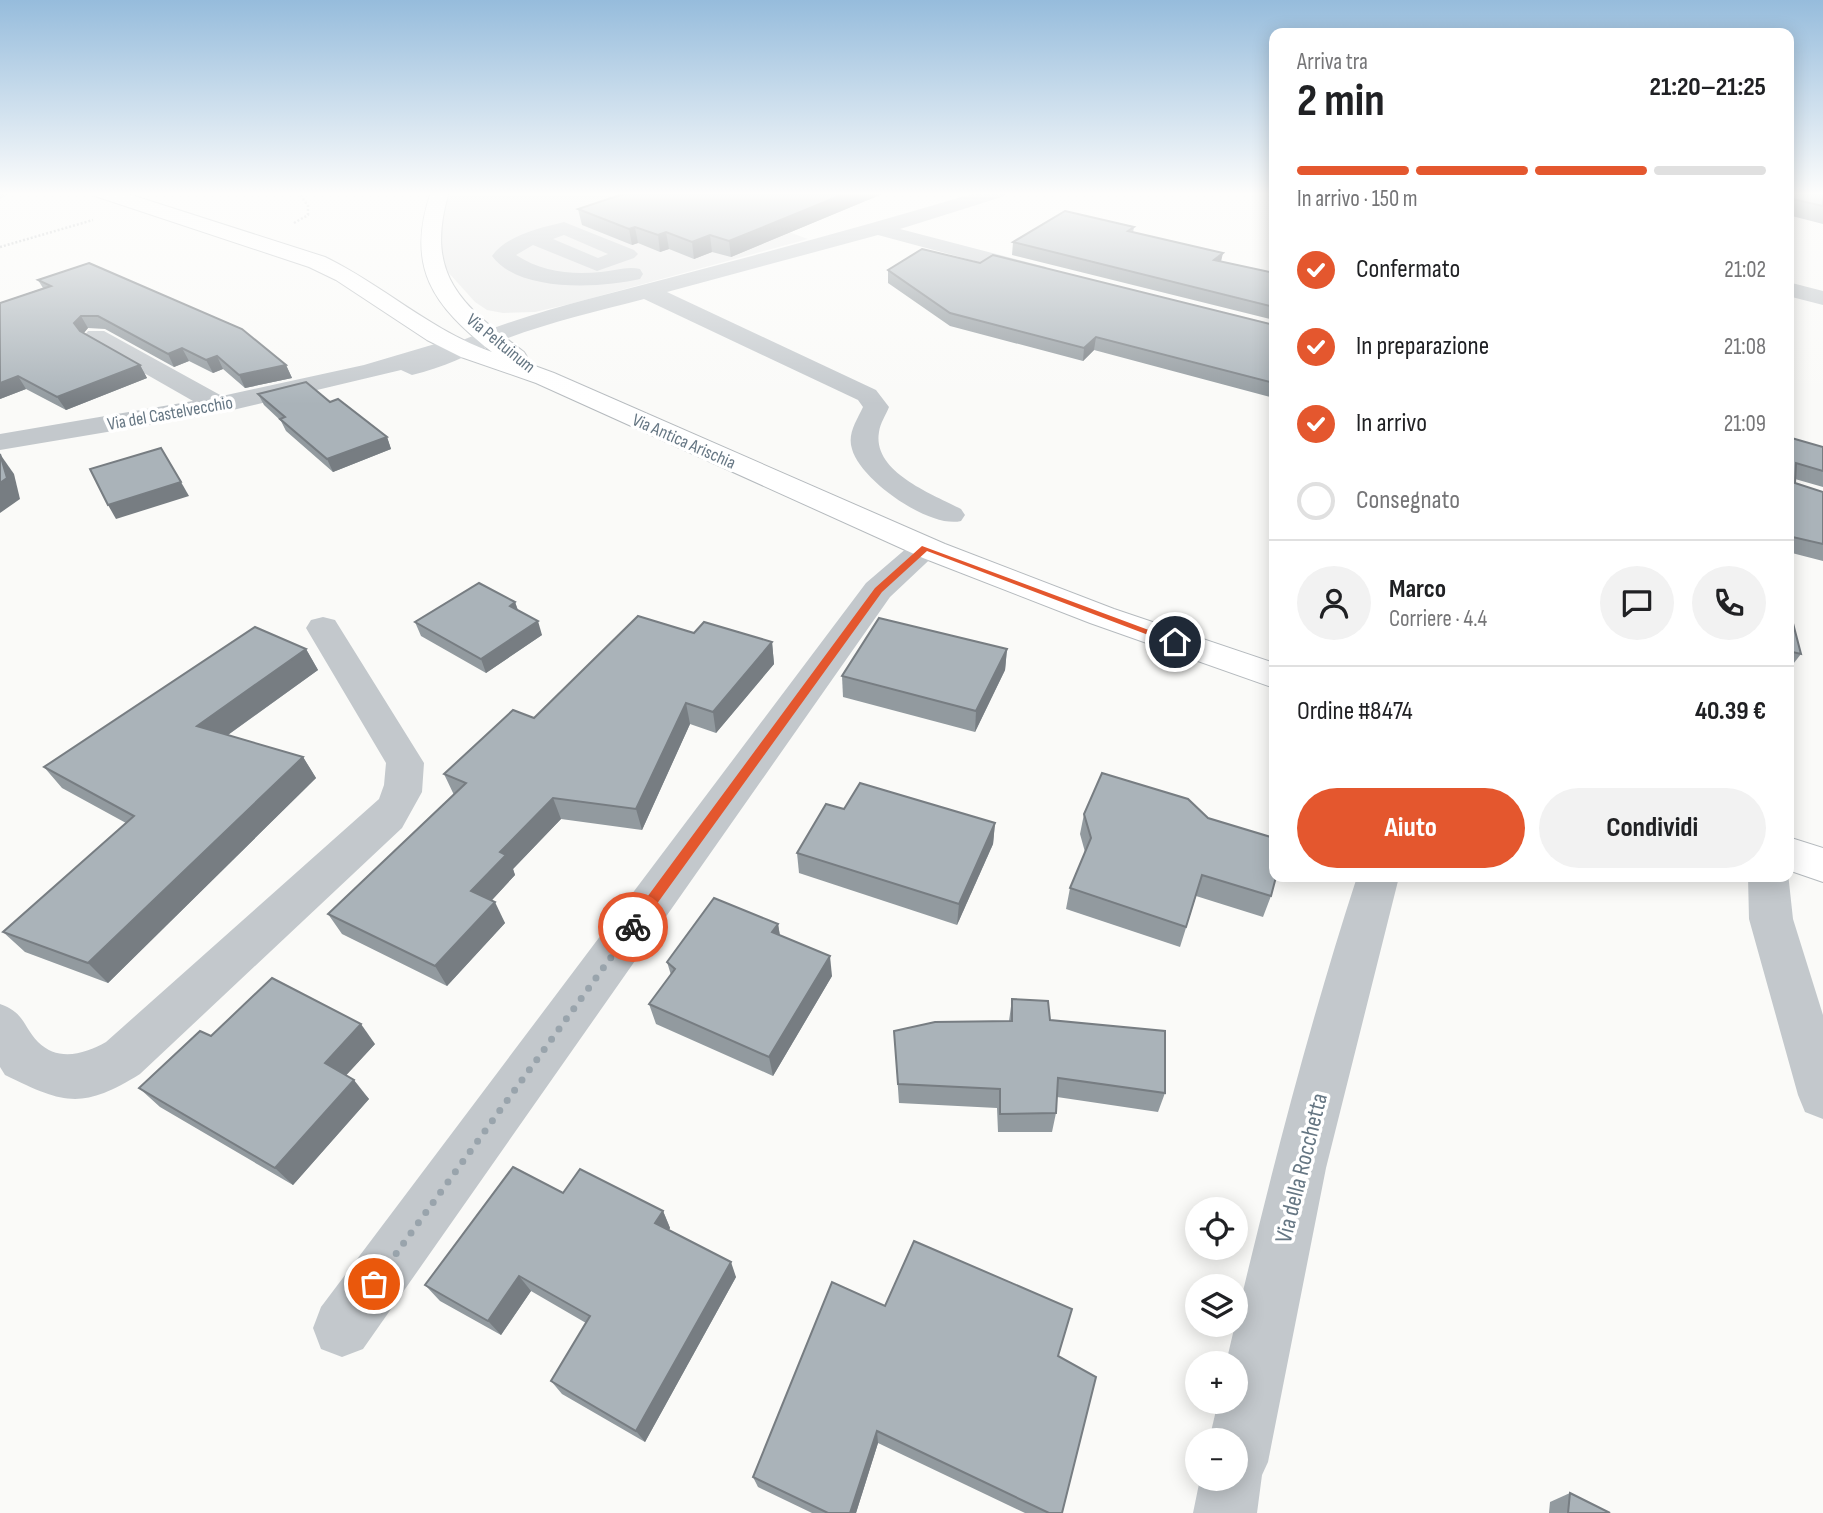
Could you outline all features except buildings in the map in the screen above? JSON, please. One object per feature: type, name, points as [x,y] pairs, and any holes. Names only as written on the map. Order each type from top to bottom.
[{"type":"main road","name":"Via Antica Arischia","points":[[320,263],[344,275],[423,328],[461,348],[489,349],[545,378],[938,531],[1101,616],[1269,674]]},
{"type":"main road","name":"Via Peltuinum","points":[[432,263],[449,297],[489,349]]},
{"type":"main road","points":[[401,313],[435,314],[449,304],[449,297]]},
{"type":"main road","points":[[1794,855],[1823,865]]},
{"type":"street","points":[[518,263],[556,279],[594,280],[654,272],[668,275],[679,282]]},
{"type":"street","name":"Via del Castelvecchio","points":[[0,442],[220,405],[489,349],[646,290],[752,263]]},
{"type":"street","points":[[1004,263],[1062,278]]},
{"type":"street","points":[[342,1328],[878,590],[938,531],[870,460],[864,433],[876,407],[867,395],[646,290]]},
{"type":"street","points":[[1794,291],[1823,298]]},
{"type":"street","points":[[405,365],[423,340],[423,328]]},
{"type":"street","points":[[96,336],[220,405]]},
{"type":"street","name":"Via del Castelvecchio","points":[[405,365],[447,357],[461,348]]},
{"type":"street","points":[[0,1025],[22,1059],[55,1075],[81,1078],[103,1070],[123,1058],[388,817],[400,801],[407,784],[405,764],[323,628]]},
{"type":"street","name":"Via della Rocchetta","points":[[1243,1428],[1267,1307],[1352,962],[1376,882]]},
{"type":"street","points":[[1769,882],[1772,919],[1823,1095]]},
{"type":"street","points":[[1225,1513],[1230,1491]]},
{"type":"shaded area","points":[[443,263],[722,263],[535,312],[503,313],[487,310],[475,302],[448,272]]},
{"type":"way so far","points":[[374,1284],[633,927]]},
{"type":"route","points":[[633,927],[878,590],[911,558],[926,548],[1175,642]]}]
